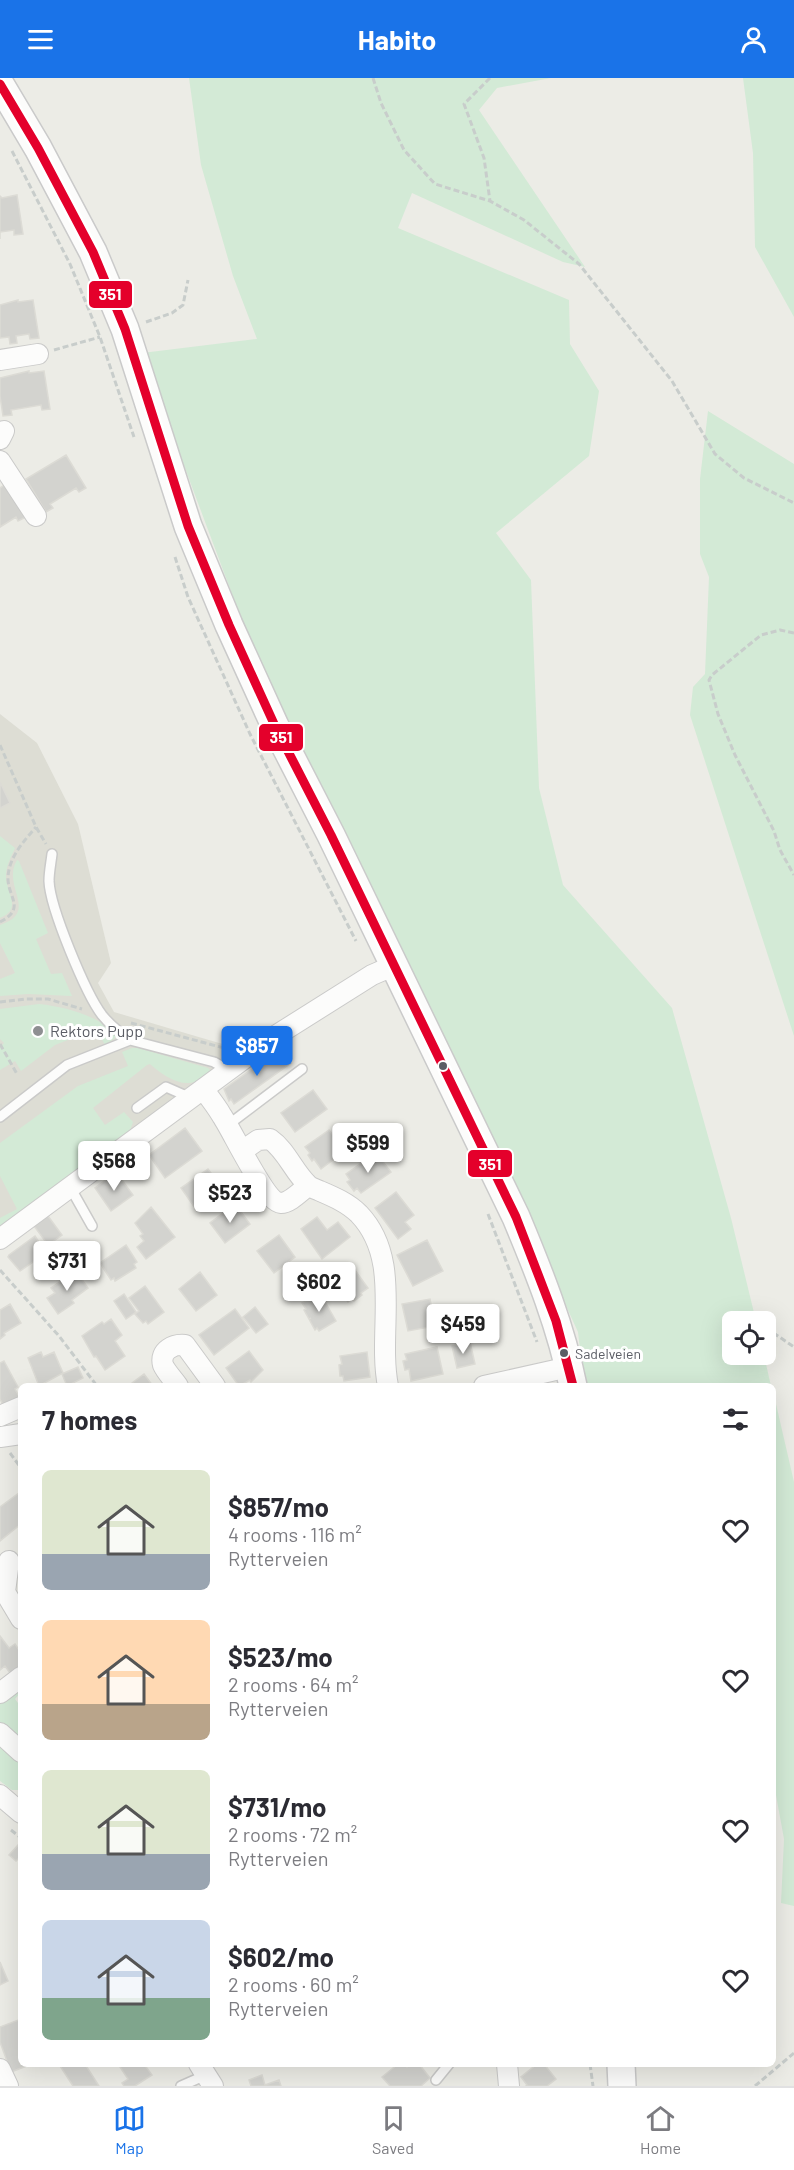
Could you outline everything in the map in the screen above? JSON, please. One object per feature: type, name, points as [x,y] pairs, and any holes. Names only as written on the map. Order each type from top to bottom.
[{"type":"street","points":[[0,84],[38,148],[93,252],[112,333],[229,626],[275,726],[395,965],[520,1227],[541,1277],[571,1376],[510,1383]]},
{"type":"street","points":[[0,360],[38,354]]},
{"type":"street","points":[[0,461],[36,516]]},
{"type":"street","points":[[0,1239],[272,1038],[372,975],[395,965]]},
{"type":"street","points":[[197,1094],[228,1125],[249,1166],[276,1202],[287,1201],[308,1186]]},
{"type":"street","points":[[242,1151],[258,1140],[270,1139],[280,1146],[308,1186],[346,1203],[359,1214],[375,1238],[384,1266],[386,1286],[384,1334],[388,1383]]},
{"type":"street","points":[[176,1383],[163,1365],[163,1355],[169,1347],[185,1344],[212,1383]]},
{"type":"street","points":[[0,1416],[18,1408]]},
{"type":"street","points":[[0,1437],[18,1434]]},
{"type":"street","points":[[9,1561],[5,1592],[18,1614]]},
{"type":"street","points":[[0,1693],[18,1679]]},
{"type":"street","points":[[0,1732],[18,1749]]},
{"type":"street","points":[[0,1795],[18,1808]]},
{"type":"street","points":[[507,2067],[509,2086]]},
{"type":"street","points":[[621,2067],[622,2086]]},
{"type":"street","points":[[0,2069],[8,2086]]},
{"type":"lane","points":[[52,854],[49,882],[52,901],[77,967],[102,1015],[130,1040],[214,1062],[228,1070]]},
{"type":"lane","points":[[0,1117],[67,1065],[130,1040]]},
{"type":"lane","points":[[228,1125],[302,1069]]},
{"type":"lane","points":[[137,1108],[166,1087],[197,1094]]},
{"type":"lane","points":[[70,1187],[92,1226]]},
{"type":"lane","points":[[436,2080],[447,2067]]},
{"type":"lane","points":[[181,2086],[206,2075]]},
{"type":"path","points":[[373,78],[381,103],[404,150],[435,184],[490,201],[524,220],[579,264],[672,381],[715,454],[744,478],[794,503]]},
{"type":"path","points":[[490,78],[464,104],[484,158],[490,201]]},
{"type":"path","points":[[38,354],[172,313],[183,305],[188,280]]},
{"type":"path","points":[[794,633],[780,630],[761,635],[712,675],[709,680],[718,714],[735,755],[794,875]]},
{"type":"path","points":[[0,745],[36,827],[52,854]]},
{"type":"path","points":[[0,922],[14,911],[8,878],[10,866],[17,850],[36,827]]},
{"type":"path","points":[[0,1002],[48,999],[224,1048],[240,1037]]},
{"type":"path","points":[[0,1044],[17,1074]]},
{"type":"path","points":[[0,1270],[59,1336],[95,1383]]},
{"type":"path","points":[[776,1334],[794,1347]]},
{"type":"path","points":[[755,2086],[794,2053]]},
{"type":"path","points":[[590,2067],[593,2086]]},
{"type":"shaded area","points":[[0,714],[37,743],[78,824],[111,963],[98,983],[114,1012],[236,1048],[213,1075],[0,1231]]},
{"type":"green space","points":[[189,78],[551,78],[497,88],[479,110],[585,267],[563,262],[412,193],[398,228],[569,300],[570,344],[599,391],[589,456],[496,533],[531,580],[539,788],[563,885],[672,1008],[731,1218],[754,1311],[722,1311],[722,1365],[766,1365],[770,1383],[584,1383],[578,1332],[483,1124],[266,685],[142,353],[257,339],[233,276],[201,165]]},
{"type":"green space","points":[[743,78],[794,78],[794,317],[755,247],[753,153]]},
{"type":"green space","points":[[708,411],[794,464],[794,1036],[690,715],[693,687],[705,674],[709,577],[700,554],[700,479]]},
{"type":"green space","points":[[0,836],[15,848],[6,876],[12,900],[11,910],[0,918]]},
{"type":"green space","points":[[17,860],[48,933],[36,939],[51,974],[62,973],[72,996],[28,994],[0,996],[0,979],[15,973],[0,943],[0,925],[12,920],[19,906],[13,879],[13,870]]},
{"type":"green space","points":[[39,1004],[89,1016],[115,1032],[115,1038],[105,1045],[96,1029],[55,1045],[21,1071],[15,1061],[0,1070],[0,1047],[4,1043],[0,1039],[0,1009]]},
{"type":"green space","points":[[132,1048],[208,1068],[212,1072],[197,1081],[183,1083],[165,1075],[150,1064],[147,1065],[93,1108],[105,1125],[124,1112],[133,1122],[127,1139],[0,1231],[0,1218],[17,1209],[0,1176],[0,1143],[78,1086],[128,1066],[122,1052]]},
{"type":"green space","points":[[776,1404],[794,1482],[794,1906],[781,1903],[784,1839],[776,1795]]},
{"type":"green space","points":[[9,1691],[18,1692],[15,1699],[18,1703],[18,1741],[0,1726],[0,1698]]},
{"type":"green space","points":[[0,1740],[18,1758],[18,1790],[12,1790],[0,1781]]},
{"type":"building","points":[[17,195],[23,234],[14,235],[14,230],[0,232],[0,196],[2,198]]},
{"type":"building","points":[[18,300],[18,302],[33,300],[39,338],[30,339],[29,334],[16,336],[17,343],[10,344],[9,337],[0,338],[0,305]]},
{"type":"building","points":[[29,371],[29,373],[44,371],[50,409],[42,410],[41,405],[11,410],[12,415],[3,416],[0,378]]},
{"type":"building","points":[[66,455],[86,488],[79,492],[76,488],[50,504],[53,508],[46,512],[26,479]]},
{"type":"building","points":[[6,484],[26,517],[18,521],[16,517],[0,527],[0,488]]},
{"type":"building","points":[[0,782],[10,803],[0,808]]},
{"type":"building","points":[[280,1049],[291,1063],[234,1104],[231,1099],[229,1101],[224,1089]]},
{"type":"building","points":[[313,1090],[327,1109],[295,1132],[281,1113]]},
{"type":"building","points":[[185,1128],[202,1151],[165,1178],[149,1155]]},
{"type":"building","points":[[329,1130],[333,1135],[339,1131],[351,1146],[321,1169],[314,1159],[312,1161],[305,1147]]},
{"type":"building","points":[[376,1153],[391,1172],[361,1193],[357,1188],[354,1191],[347,1182],[350,1180],[346,1174]]},
{"type":"building","points":[[208,1169],[224,1191],[197,1211],[181,1188]]},
{"type":"building","points":[[116,1172],[133,1195],[111,1211],[95,1188]]},
{"type":"building","points":[[396,1192],[414,1215],[405,1222],[411,1229],[398,1239],[375,1208]]},
{"type":"building","points":[[235,1204],[250,1224],[225,1243],[210,1223]]},
{"type":"building","points":[[151,1207],[175,1237],[146,1259],[137,1247],[144,1241],[140,1236],[143,1234],[135,1223]]},
{"type":"building","points":[[48,1216],[62,1235],[48,1245],[34,1226]]},
{"type":"building","points":[[317,1217],[327,1230],[338,1222],[350,1237],[322,1259],[301,1229]]},
{"type":"building","points":[[279,1235],[295,1257],[274,1273],[257,1251]]},
{"type":"building","points":[[35,1236],[46,1253],[20,1271],[8,1257]]},
{"type":"building","points":[[427,1240],[443,1271],[413,1286],[397,1255]]},
{"type":"building","points":[[126,1245],[137,1262],[134,1264],[136,1268],[115,1281],[114,1278],[111,1280],[100,1263]]},
{"type":"building","points":[[352,1266],[368,1288],[354,1301],[352,1299],[348,1302],[332,1281]]},
{"type":"building","points":[[76,1271],[88,1288],[72,1300],[74,1303],[58,1314],[47,1298],[55,1293],[51,1288]]},
{"type":"building","points":[[200,1272],[217,1295],[196,1311],[179,1289]]},
{"type":"building","points":[[145,1286],[164,1312],[148,1324],[146,1321],[143,1323],[135,1314],[139,1311],[129,1298]]},
{"type":"building","points":[[320,1293],[336,1321],[319,1331],[317,1328],[315,1330],[304,1310],[306,1309],[302,1303]]},
{"type":"building","points":[[124,1294],[136,1312],[126,1319],[114,1301]]},
{"type":"building","points":[[430,1299],[435,1326],[408,1331],[402,1304]]},
{"type":"building","points":[[10,1304],[21,1323],[4,1333],[5,1335],[0,1339],[0,1310]]},
{"type":"building","points":[[255,1307],[268,1324],[256,1333],[243,1317]]},
{"type":"building","points":[[235,1309],[249,1328],[214,1355],[199,1335]]},
{"type":"building","points":[[464,1318],[467,1329],[457,1331],[454,1321]]},
{"type":"building","points":[[111,1319],[122,1335],[115,1341],[125,1356],[105,1370],[96,1356],[94,1357],[82,1336],[102,1322],[104,1324]]},
{"type":"building","points":[[470,1342],[475,1364],[457,1368],[452,1346]]},
{"type":"building","points":[[437,1347],[443,1374],[411,1381],[409,1369],[405,1370],[403,1361],[407,1360],[405,1354]]},
{"type":"building","points":[[249,1351],[263,1370],[251,1382],[250,1380],[237,1383],[226,1368]]},
{"type":"building","points":[[41,1352],[43,1357],[54,1352],[63,1373],[45,1383],[38,1383],[28,1358]]},
{"type":"building","points":[[367,1352],[370,1377],[344,1381],[343,1376],[340,1376],[339,1365],[342,1364],[340,1356]]},
{"type":"building","points":[[4,1361],[18,1387],[15,1389],[18,1399],[4,1407],[0,1399],[0,1363]]},
{"type":"building","points":[[78,1367],[83,1378],[73,1383],[66,1383],[62,1374]]},
{"type":"building","points":[[144,1374],[151,1383],[132,1383]]},
{"type":"building","points":[[18,1494],[18,1526],[0,1541],[0,1507]]},
{"type":"building","points":[[0,1636],[9,1648],[15,1644],[18,1648],[18,1667],[10,1673],[5,1666],[0,1670]]},
{"type":"building","points":[[18,1845],[18,1859],[16,1861],[9,1855]]},
{"type":"building","points":[[0,1962],[8,1981],[0,1985]]},
{"type":"building","points":[[18,2020],[18,2067],[24,2067],[11,2072],[0,2042],[0,2027]]},
{"type":"building","points":[[61,2067],[87,2067],[99,2086],[73,2086]]},
{"type":"building","points":[[120,2067],[146,2067],[152,2075],[135,2086],[124,2086],[122,2083],[128,2079]]},
{"type":"building","points":[[394,2067],[421,2067],[430,2078],[421,2086],[390,2086],[382,2077]]},
{"type":"building","points":[[533,2067],[546,2067],[556,2079],[547,2086],[526,2086],[521,2077]]},
{"type":"building","points":[[262,2075],[265,2085],[279,2080],[281,2086],[251,2086],[249,2080]]},
{"type":"transit line","name":"351","points":[[0,84],[38,148],[93,252],[125,329],[188,526],[229,625],[275,726],[331,835],[516,1217],[556,1321],[572,1383]]},
{"type":"place","name":"Rektors Pupp","points":[[38,1031]]},
{"type":"place","name":"Sadelveien","points":[[564,1353]]}]
